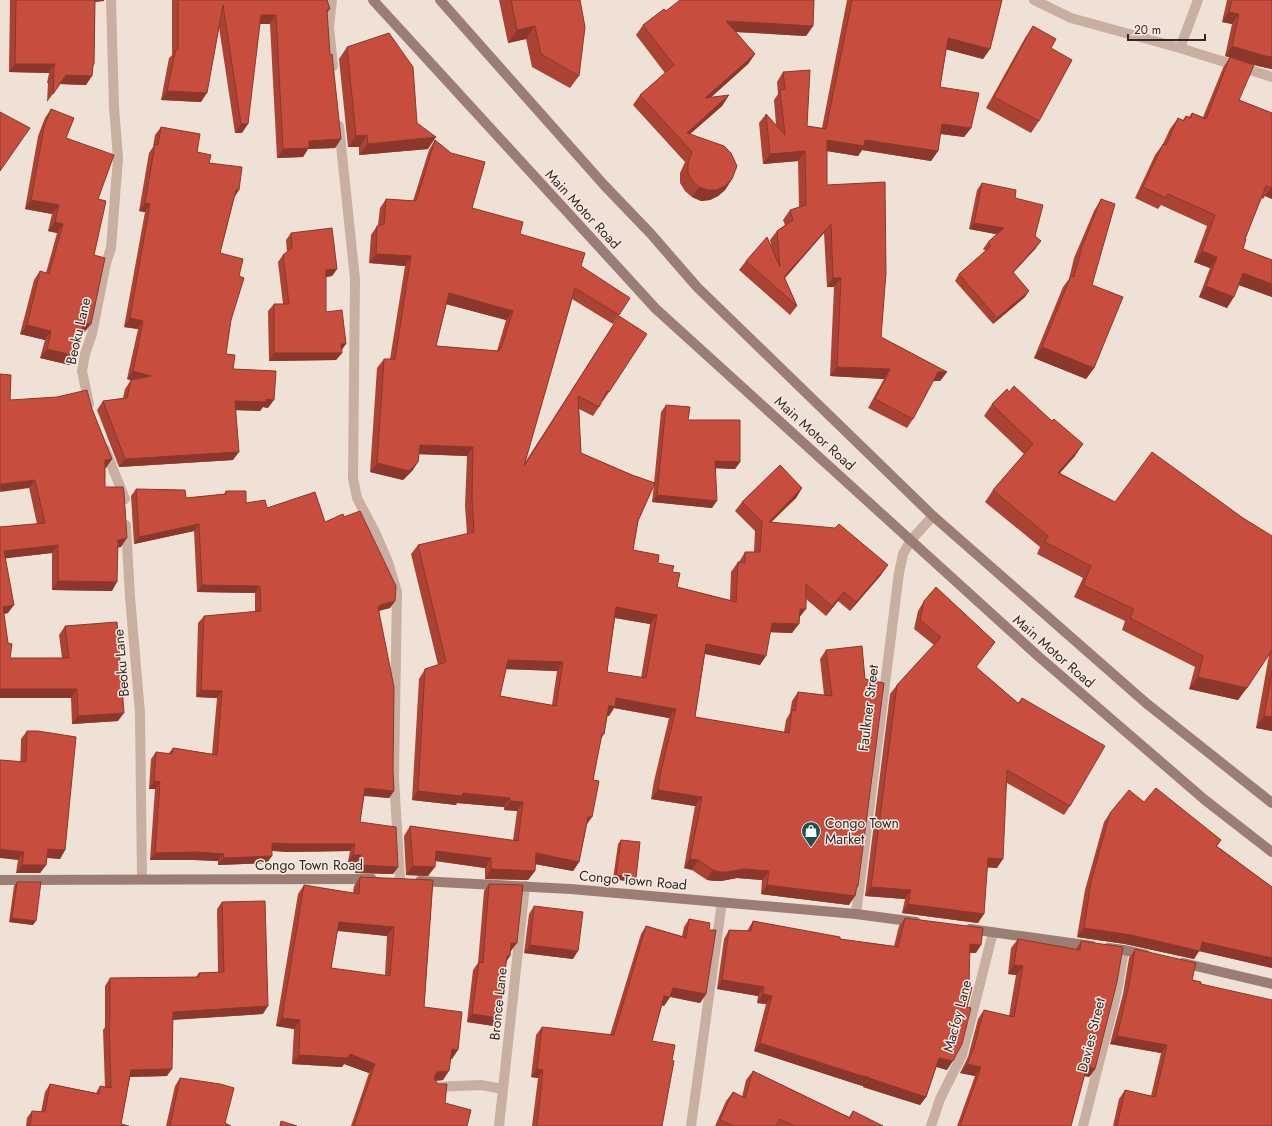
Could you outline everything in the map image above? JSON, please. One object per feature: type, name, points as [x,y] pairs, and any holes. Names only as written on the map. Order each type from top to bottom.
[{"type":"main road","name":"Main Motor Road","points":[[373,0],[656,309],[1044,661],[1205,800],[1272,852]]},
{"type":"main road","name":"Main Motor Road","points":[[440,0],[604,185],[651,234],[697,287],[933,516],[1146,703],[1272,803]]},
{"type":"main road","name":"Congo Town Road","points":[[0,880],[392,880],[525,886],[856,914],[925,923]]},
{"type":"main road","points":[[963,928],[1124,950],[1155,957]]},
{"type":"main road","points":[[1171,960],[1272,984]]},
{"type":"street","name":"Beoku Lane","points":[[92,415],[84,386],[82,371],[85,354],[92,334],[106,264],[111,248],[118,158],[114,107],[110,0]]},
{"type":"street","points":[[332,0],[329,27],[334,74]]},
{"type":"street","points":[[1034,0],[1071,18],[1180,48],[1272,77]]},
{"type":"street","points":[[1180,48],[1198,0]]},
{"type":"street","points":[[338,113],[355,279],[353,478],[357,498],[388,562],[397,592],[392,880]]},
{"type":"street","name":"Beoku Lane","points":[[103,443],[125,500],[130,597],[140,713],[142,879]]},
{"type":"street","name":"Faulkner Street","points":[[856,914],[899,573],[903,554],[911,540],[933,516]]},
{"type":"street","name":"Bronce Lane","points":[[498,1126],[525,886]]},
{"type":"street","points":[[691,1126],[722,902]]},
{"type":"street","name":"Macfoy Lane","points":[[931,1126],[940,1099],[962,1055],[993,932]]},
{"type":"street","name":"Davies Street","points":[[1083,1126],[1117,992],[1124,950]]},
{"type":"street","points":[[434,1087],[481,1085],[503,1089]]},
{"type":"building","points":[[16,0],[95,0],[94,64],[92,76],[66,75],[53,94],[53,74],[55,64],[15,64]]},
{"type":"building","points":[[178,0],[327,0],[330,9],[327,10],[330,55],[332,54],[341,139],[309,141],[309,148],[283,149],[276,15],[261,15],[248,124],[241,124],[223,5],[207,93],[167,91],[176,49],[178,50]]},
{"type":"building","points":[[511,0],[580,0],[585,27],[579,76],[541,54],[535,26],[517,30]]},
{"type":"building","points":[[680,0],[814,0],[813,26],[726,21],[755,54],[705,98],[729,95],[687,133],[724,146],[731,153],[737,166],[732,179],[725,186],[717,190],[708,190],[699,187],[692,181],[688,173],[688,163],[692,152],[640,95],[674,65],[643,25],[664,9],[666,11]]},
{"type":"building","points":[[852,0],[1002,0],[990,49],[948,38],[940,87],[979,93],[971,128],[942,124],[938,151],[865,140],[864,146],[827,140],[827,185],[885,182],[886,273],[881,337],[947,372],[938,372],[913,419],[875,399],[890,369],[837,367],[841,278],[833,278],[831,224],[784,277],[797,306],[746,261],[767,237],[780,267],[777,231],[793,220],[790,210],[806,205],[805,151],[770,154],[766,114],[785,135],[780,90],[785,89],[783,72],[810,70],[807,126],[826,129]]},
{"type":"building","points":[[1232,0],[1272,0],[1272,57],[1232,46],[1239,14],[1229,12]]},
{"type":"building","points":[[1033,26],[1056,39],[1051,48],[1072,60],[1039,121],[994,97]]},
{"type":"building","points":[[389,33],[413,67],[417,123],[436,137],[368,144],[367,135],[356,136],[347,47]]},
{"type":"building","points":[[1230,57],[1254,65],[1239,100],[1272,113],[1272,186],[1271,188],[1266,186],[1245,239],[1243,249],[1272,260],[1272,284],[1243,273],[1234,297],[1206,286],[1217,257],[1202,251],[1215,215],[1168,194],[1166,198],[1143,187],[1163,144],[1166,145],[1178,118],[1184,121],[1186,116],[1191,118],[1192,113],[1206,119]]},
{"type":"building","points":[[51,109],[74,118],[66,138],[114,155],[98,199],[106,201],[94,255],[105,258],[91,324],[84,323],[76,356],[47,349],[51,331],[27,325],[40,271],[49,274],[63,224],[55,222],[59,205],[31,200],[44,127]]},
{"type":"building","points":[[0,112],[30,128],[0,171]]},
{"type":"building","points":[[161,127],[200,134],[197,152],[211,155],[209,163],[242,167],[239,190],[236,190],[220,253],[243,259],[239,276],[244,278],[231,320],[226,354],[235,355],[233,369],[276,371],[274,400],[266,399],[266,402],[235,401],[239,452],[125,459],[103,401],[127,398],[131,380],[151,376],[133,371],[143,321],[130,318],[150,204],[145,203],[155,144],[158,145]]},
{"type":"building","points":[[435,140],[451,153],[485,162],[472,208],[523,222],[520,234],[585,253],[581,266],[630,298],[619,315],[575,288],[524,466],[619,316],[647,334],[609,392],[607,391],[599,407],[578,396],[581,453],[632,475],[655,483],[638,521],[633,550],[659,555],[658,563],[674,566],[672,572],[680,573],[677,587],[736,602],[738,562],[745,563],[745,552],[760,552],[762,522],[742,502],[780,465],[802,488],[769,522],[835,528],[839,524],[888,565],[856,602],[844,592],[832,606],[806,584],[806,609],[800,609],[799,624],[772,623],[766,656],[706,644],[695,717],[789,733],[792,710],[795,711],[798,692],[832,696],[826,650],[862,646],[865,679],[884,683],[858,886],[855,896],[767,885],[769,871],[744,869],[720,872],[713,870],[698,860],[690,859],[702,797],[658,790],[676,709],[616,698],[615,707],[609,705],[604,734],[602,734],[593,780],[599,781],[592,817],[588,817],[579,862],[536,853],[535,871],[491,869],[491,858],[436,851],[435,867],[413,866],[410,826],[518,841],[523,802],[510,801],[510,798],[463,793],[462,796],[418,791],[425,669],[446,662],[418,545],[474,532],[472,497],[473,447],[420,445],[418,462],[409,471],[377,463],[384,359],[395,359],[411,256],[376,254],[377,226],[384,224],[386,199],[416,201]],"holes":[[[449,293],[513,311],[499,351],[436,346]],[[616,607],[657,615],[646,678],[607,672]],[[508,660],[563,662],[556,706],[500,696]]]},
{"type":"building","points":[[982,183],[1016,190],[1015,198],[1043,205],[1035,236],[1041,241],[1013,272],[1029,291],[997,318],[959,274],[991,246],[988,242],[1004,228],[974,223]]},
{"type":"building","points":[[1101,199],[1115,204],[1092,285],[1123,297],[1094,368],[1042,347],[1071,276],[1074,277],[1082,247]]},
{"type":"building","points":[[332,228],[337,269],[326,270],[326,312],[342,310],[346,344],[341,344],[342,353],[274,353],[274,304],[289,304],[283,255],[292,248],[291,233]]},
{"type":"building","points":[[0,374],[11,375],[10,400],[57,397],[87,390],[92,409],[112,459],[105,460],[105,487],[123,487],[127,538],[118,540],[117,582],[58,581],[58,545],[4,551],[14,605],[3,607],[8,643],[12,644],[10,658],[69,658],[65,626],[117,622],[124,713],[78,716],[77,689],[0,689],[0,527],[45,523],[35,480],[1,484],[0,490]]},
{"type":"building","points":[[1014,386],[1052,421],[1054,419],[1083,444],[1058,473],[1115,502],[1152,452],[1243,518],[1272,536],[1272,650],[1247,688],[1198,677],[1203,656],[1130,618],[1134,609],[1083,585],[1091,566],[1045,542],[1048,536],[993,490],[1033,444],[992,404],[1007,389],[1009,392]]},
{"type":"building","points":[[666,405],[690,407],[688,420],[740,420],[740,462],[715,461],[717,501],[657,495]]},
{"type":"building","points":[[136,489],[185,490],[186,498],[226,494],[226,491],[246,491],[246,503],[265,500],[267,508],[315,492],[325,522],[343,514],[344,517],[360,511],[396,586],[395,601],[380,605],[380,607],[378,607],[394,687],[394,791],[365,788],[360,822],[396,827],[398,867],[360,865],[361,855],[353,855],[355,844],[272,843],[272,856],[223,858],[224,854],[199,852],[155,853],[160,782],[154,781],[156,752],[172,754],[173,748],[217,755],[222,691],[201,690],[204,616],[261,611],[260,586],[202,585],[199,524],[139,537]]},
{"type":"building","points":[[936,587],[995,642],[976,667],[1019,704],[1022,698],[1105,746],[1070,806],[1007,770],[1003,859],[988,858],[984,914],[908,904],[911,890],[871,887],[897,685],[941,637],[920,620],[924,601]]},
{"type":"building","points":[[1272,671],[1272,717],[1264,716]]},
{"type":"building","points":[[27,731],[38,731],[76,737],[65,850],[48,849],[46,865],[22,865],[24,852],[0,849],[0,760],[26,762]]},
{"type":"building","points":[[1156,788],[1221,840],[1216,846],[1272,887],[1272,958],[1202,942],[1200,951],[1131,935],[1084,928],[1091,882],[1110,813],[1129,790],[1144,802]]},
{"type":"building","points":[[621,840],[640,842],[636,878],[616,875]]},
{"type":"building","points":[[360,877],[433,880],[424,1007],[462,1012],[458,1050],[452,1049],[449,1071],[437,1072],[434,1079],[438,1084],[447,1084],[445,1103],[471,1110],[467,1126],[354,1126],[375,1064],[350,1054],[348,1058],[299,1055],[300,1020],[282,1018],[304,885],[359,894]],"holes":[[[339,922],[394,927],[390,976],[331,968]]]},
{"type":"building","points":[[17,882],[41,882],[36,921],[12,918]]},
{"type":"building","points":[[489,884],[523,885],[517,943],[511,943],[510,956],[507,956],[499,1018],[472,1014],[479,962],[483,963]]},
{"type":"building","points":[[265,901],[268,1006],[173,1012],[172,1069],[131,1070],[121,1124],[129,1126],[30,1126],[32,1111],[45,1112],[50,1084],[99,1094],[100,1086],[111,1088],[109,1022],[110,978],[199,977],[199,973],[224,972],[222,902]]},
{"type":"building","points":[[534,906],[583,912],[578,951],[530,945]]},
{"type":"building","points":[[905,918],[983,928],[981,945],[970,944],[969,986],[972,987],[967,1007],[971,1008],[962,1044],[953,1061],[939,1058],[926,1097],[869,1077],[760,1043],[772,996],[763,994],[764,987],[722,980],[729,930],[751,931],[753,921],[840,937],[840,939],[898,947]]},
{"type":"building","points":[[689,919],[710,923],[709,930],[716,930],[706,994],[673,988],[670,997],[664,996],[652,1041],[675,1045],[672,1060],[674,1061],[662,1126],[537,1126],[543,1070],[537,1069],[542,1027],[614,1035],[646,926],[686,938]]},
{"type":"building","points":[[1018,939],[1080,950],[1081,941],[1123,947],[1117,982],[1095,1069],[1087,1066],[1071,1126],[960,1126],[981,1067],[967,1064],[974,1048],[984,1010],[1014,1017],[1023,966],[1014,965]]},
{"type":"building","points":[[1135,949],[1196,963],[1192,980],[1201,982],[1201,984],[1272,1000],[1272,1126],[1117,1126],[1125,1090],[1155,1097],[1167,1045],[1117,1036],[1129,985]]},
{"type":"building","points":[[753,1071],[850,1118],[853,1111],[883,1126],[794,1126],[780,1119],[776,1126],[734,1126],[720,1120],[733,1092],[745,1098]]},
{"type":"building","points":[[180,1078],[220,1084],[234,1088],[225,1123],[231,1126],[170,1126]]},
{"type":"building","points":[[281,1121],[297,1126],[280,1126]]},
{"type":"place","name":"Congo Town Market","points":[[811,848]]}]
